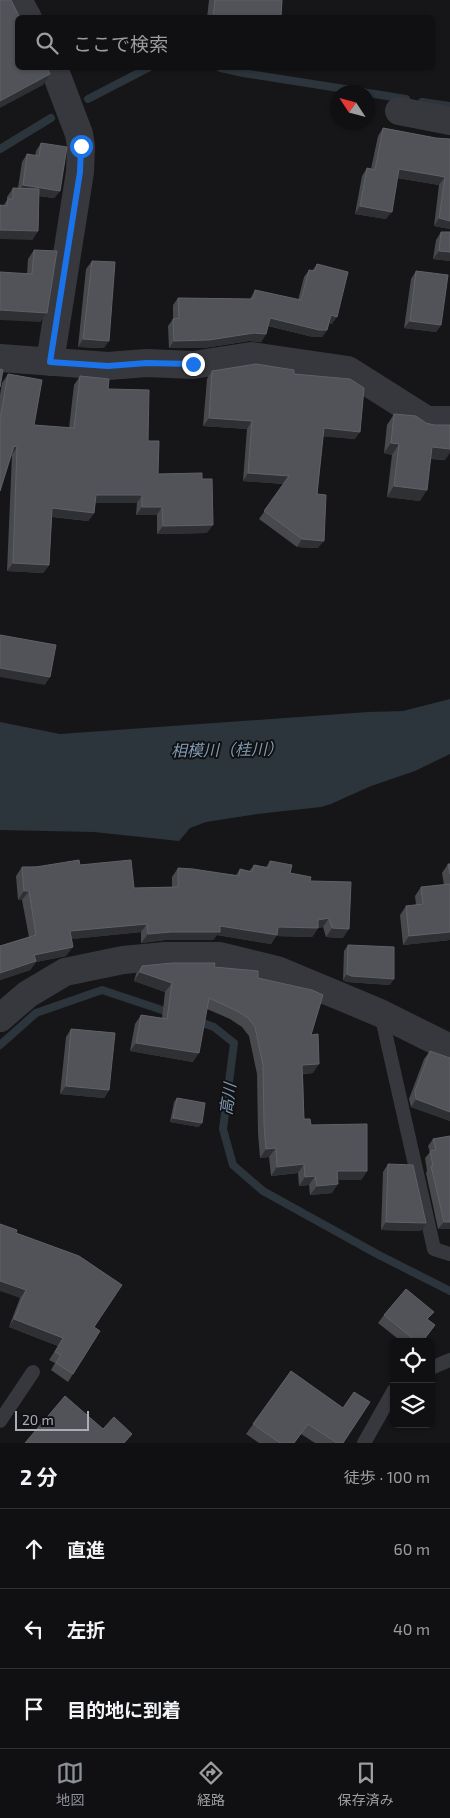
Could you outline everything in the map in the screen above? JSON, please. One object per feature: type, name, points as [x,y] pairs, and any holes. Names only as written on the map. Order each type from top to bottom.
[{"type":"street","points":[[18,0],[26,15]]},
{"type":"street","points":[[50,362],[80,172],[81,146],[80,134],[55,70]]},
{"type":"street","points":[[399,111],[450,121]]},
{"type":"street","points":[[0,358],[108,366],[147,363],[193,364],[251,356],[261,357],[348,370],[427,420],[450,420]]},
{"type":"street","points":[[0,1018],[28,994],[65,972],[123,960],[166,956],[220,956],[277,970],[380,1013],[450,1048]]},
{"type":"lane","points":[[380,1013],[434,1249],[450,1254]]},
{"type":"lane","points":[[435,1366],[450,1360]]},
{"type":"lane","points":[[0,1421],[33,1372]]},
{"type":"lane","points":[[364,1443],[390,1397]]},
{"type":"water","name":"相模川（桂川）","points":[[450,699],[450,754],[415,771],[371,786],[321,807],[206,822],[190,828],[179,841],[94,832],[0,830],[0,722],[60,734],[403,711]]},
{"type":"building","points":[[0,0],[11,0],[18,15],[15,15],[15,70],[48,70],[50,74],[0,101]]},
{"type":"building","points":[[215,0],[282,0],[281,15],[213,15]]},
{"type":"building","points":[[383,128],[450,139],[450,221],[439,218],[445,177],[399,169],[392,212],[360,206],[367,168],[375,170]]},
{"type":"building","points":[[41,143],[67,147],[60,191],[23,185],[27,154],[39,156]]},
{"type":"building","points":[[13,188],[39,189],[38,231],[0,230],[0,205],[7,206],[8,199],[13,199]]},
{"type":"building","points":[[441,232],[450,232],[450,252],[439,251]]},
{"type":"building","points":[[34,250],[57,251],[47,313],[0,310],[0,272],[32,274]]},
{"type":"building","points":[[92,261],[115,262],[109,341],[83,339]]},
{"type":"building","points":[[317,264],[348,272],[337,317],[331,315],[327,330],[319,330],[270,318],[266,334],[254,333],[209,340],[174,341],[173,319],[179,318],[178,298],[253,299],[255,290],[301,300],[309,270],[315,271]]},
{"type":"building","points":[[416,271],[448,275],[441,325],[410,321]]},
{"type":"building","points":[[256,364],[294,370],[294,374],[350,379],[364,388],[360,432],[324,428],[317,494],[326,495],[324,541],[302,539],[264,511],[289,476],[248,473],[252,421],[209,418],[212,371]]},
{"type":"building","points":[[0,369],[3,370],[0,387]]},
{"type":"building","points":[[8,374],[42,380],[34,425],[74,428],[80,376],[109,379],[108,389],[149,390],[148,441],[159,441],[158,474],[202,473],[202,479],[212,479],[213,525],[163,526],[162,507],[142,507],[142,495],[96,495],[94,513],[52,508],[49,565],[13,563],[17,447],[14,446],[0,491],[0,419]]},
{"type":"building","points":[[394,414],[416,416],[426,423],[434,425],[450,425],[450,449],[432,447],[427,490],[394,486],[399,444],[391,443]]},
{"type":"building","points":[[0,635],[56,645],[50,677],[0,668]]},
{"type":"building","points":[[79,860],[80,865],[131,860],[134,888],[178,887],[178,868],[239,876],[240,869],[252,872],[254,865],[269,868],[270,861],[292,865],[290,873],[311,877],[310,881],[351,882],[349,929],[332,928],[329,918],[318,920],[318,928],[278,927],[277,935],[220,926],[220,932],[148,934],[147,924],[70,931],[73,947],[34,955],[36,961],[0,973],[0,946],[36,935],[29,891],[24,891],[22,867],[36,867]]},
{"type":"building","points":[[450,884],[450,932],[409,936],[406,906],[423,904],[421,887]]},
{"type":"building","points":[[348,945],[394,947],[394,979],[351,976],[347,974]]},
{"type":"building","points":[[172,963],[215,963],[214,967],[258,971],[258,978],[312,990],[323,995],[311,1035],[318,1034],[319,1064],[302,1065],[304,1119],[310,1119],[311,1125],[367,1124],[367,1171],[337,1171],[338,1184],[317,1186],[315,1176],[305,1177],[304,1164],[277,1167],[276,1148],[266,1149],[263,1065],[255,1027],[248,1018],[237,1011],[209,998],[199,1053],[136,1043],[141,1015],[167,1019],[172,983],[140,972],[142,966]]},
{"type":"building","points":[[71,1029],[115,1033],[109,1090],[66,1086]]},
{"type":"building","points":[[430,1051],[450,1058],[450,1112],[416,1099],[415,1091]]},
{"type":"building","points":[[177,1098],[205,1103],[202,1123],[173,1118]]},
{"type":"building","points":[[450,1136],[450,1222],[444,1222],[431,1166],[433,1166],[430,1151],[436,1150],[433,1139]]},
{"type":"building","points":[[388,1164],[413,1165],[426,1223],[386,1222]]},
{"type":"building","points":[[0,1224],[17,1230],[16,1233],[79,1256],[122,1285],[94,1327],[100,1331],[73,1374],[56,1363],[61,1355],[55,1352],[63,1338],[14,1319],[26,1290],[0,1281]]},
{"type":"building","points":[[406,1289],[434,1312],[427,1319],[435,1325],[425,1338],[412,1338],[384,1315]]},
{"type":"building","points":[[291,1371],[343,1408],[354,1392],[370,1402],[343,1443],[337,1443],[308,1424],[294,1443],[280,1443],[253,1424]]},
{"type":"building","points":[[65,1396],[103,1429],[114,1417],[132,1434],[124,1443],[25,1443]]},
{"type":"waterway","points":[[88,99],[144,70]]},
{"type":"waterway","points":[[230,70],[330,87]]},
{"type":"waterway","points":[[375,94],[406,99]]},
{"type":"waterway","points":[[422,102],[450,106]]},
{"type":"waterway","points":[[0,149],[51,118]]},
{"type":"waterway","name":"高川","points":[[0,1045],[36,1013],[102,990],[171,1013]]},
{"type":"waterway","name":"高川","points":[[194,1020],[214,1027],[234,1043],[223,1129],[233,1165],[263,1191],[377,1254],[450,1291]]},
{"type":"route","points":[[81,146],[80,172],[50,362],[108,366],[147,363],[193,364]]}]
